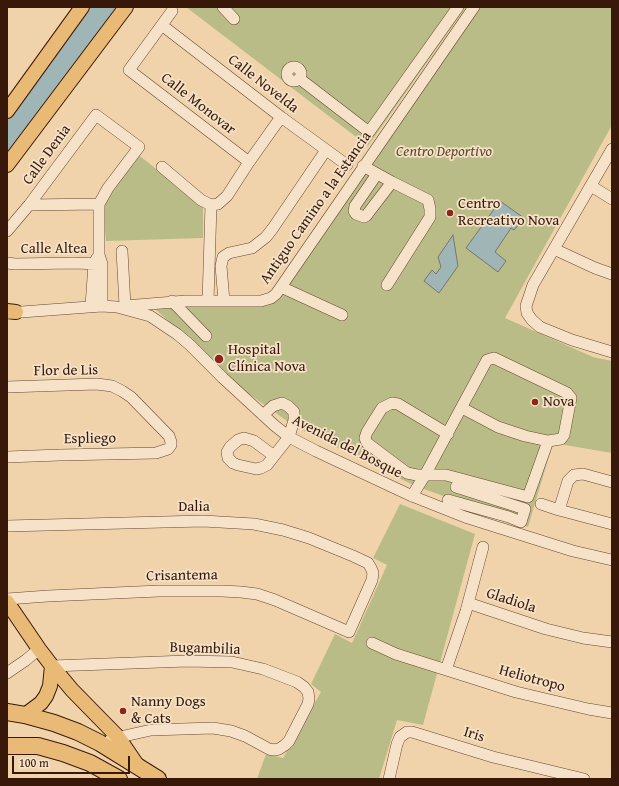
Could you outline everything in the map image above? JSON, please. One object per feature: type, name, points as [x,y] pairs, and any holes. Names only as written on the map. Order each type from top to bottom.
[{"type":"highway","points":[[7,712],[54,723],[78,732],[100,743],[158,779]]},
{"type":"highway","points":[[7,735],[23,736],[38,746]]},
{"type":"highway","points":[[7,746],[38,746],[64,753],[90,763],[119,779]]},
{"type":"main road","points":[[7,111],[82,7]]},
{"type":"main road","points":[[7,165],[126,7]]},
{"type":"main road","points":[[7,601],[11,616],[72,690],[118,737],[137,766]]},
{"type":"main road","points":[[25,715],[41,703],[46,696],[50,686],[52,666]]},
{"type":"street","points":[[223,7],[234,19]]},
{"type":"street","points":[[369,132],[458,7]]},
{"type":"street","name":"Antiguo Camino a la Estancia","points":[[121,306],[172,302],[266,300],[276,294],[474,7]]},
{"type":"street","points":[[163,26],[172,11]]},
{"type":"street","name":"Calle Monovar","points":[[163,26],[129,70],[249,162]]},
{"type":"street","name":"Calle Novelda","points":[[163,26],[346,165]]},
{"type":"street","points":[[300,79],[381,142]]},
{"type":"street","name":"Calle Denia","points":[[7,231],[29,205],[96,114],[139,147],[108,188],[99,204]]},
{"type":"street","points":[[162,167],[202,200],[211,205],[218,204],[227,196],[281,117]]},
{"type":"street","points":[[612,149],[533,285],[526,306],[527,313],[540,327],[572,340],[612,352]]},
{"type":"street","points":[[224,302],[221,266],[224,258],[229,253],[252,248],[266,237],[326,150]]},
{"type":"street","points":[[364,166],[376,174],[428,200],[430,209],[430,217],[387,285]]},
{"type":"street","points":[[376,174],[355,206],[354,211],[356,214],[364,217],[366,216],[392,182]]},
{"type":"street","points":[[591,186],[612,199]]},
{"type":"street","points":[[29,205],[99,204],[96,306]]},
{"type":"street","points":[[208,301],[211,205]]},
{"type":"street","points":[[554,249],[612,274]]},
{"type":"street","points":[[121,306],[122,251]]},
{"type":"street","name":"Calle Altea","points":[[7,263],[74,263],[98,261]]},
{"type":"street","points":[[281,287],[342,315]]},
{"type":"street","points":[[172,302],[206,336]]},
{"type":"street","name":"Avenida del Bosque","points":[[10,312],[96,306],[121,306],[150,316],[160,321],[177,334],[263,415],[289,437],[321,454],[412,496],[445,504],[573,551],[612,560]]},
{"type":"street","points":[[412,496],[448,434],[487,360],[494,358],[567,393],[571,398],[564,436],[561,439],[548,441],[525,436],[498,427],[462,408]]},
{"type":"street","name":"Flor de Lis","points":[[7,387],[97,384],[112,386],[131,397],[169,436],[171,445]]},
{"type":"street","points":[[263,415],[273,406],[282,403],[294,412],[294,420],[289,437],[274,456]]},
{"type":"street","points":[[448,434],[398,404],[392,403],[382,408],[367,432],[365,438],[368,443],[407,473],[417,475],[446,474],[458,483],[525,509]]},
{"type":"street","points":[[458,483],[445,504],[509,517],[521,522],[528,497],[548,441]]},
{"type":"street","name":"Espliego","points":[[7,457],[156,453],[164,451],[171,445]]},
{"type":"street","points":[[559,510],[568,480],[574,475],[582,474],[612,482]]},
{"type":"street","points":[[458,483],[528,497]]},
{"type":"street","points":[[541,504],[612,524]]},
{"type":"street","name":"Dalia","points":[[7,526],[203,521],[254,524],[283,530],[309,538],[368,563],[371,568],[373,573],[372,580],[349,632]]},
{"type":"street","points":[[468,603],[483,547]]},
{"type":"street","name":"Crisantema","points":[[7,601],[48,596],[222,590],[257,594],[286,604],[349,632]]},
{"type":"street","name":"Gladiola","points":[[446,670],[468,603],[546,629],[583,638],[612,642]]},
{"type":"street","name":"Heliotropo","points":[[372,643],[396,654],[516,692],[588,709],[612,713]]},
{"type":"street","points":[[7,673],[23,663],[39,649]]},
{"type":"street","name":"Bugambilia","points":[[52,666],[214,661],[232,662],[263,669],[297,682],[308,692],[308,704],[289,741],[279,749],[269,749],[245,736],[231,731],[213,728],[151,730],[118,737]]},
{"type":"street","name":"Iris","points":[[389,779],[400,737],[407,732],[412,732],[493,757],[584,779]]},
{"type":"street","points":[[100,743],[118,737]]},
{"type":"green space","points":[[186,7],[466,7],[368,146]]},
{"type":"green space","name":"Centro Recreativo Nova","points":[[480,7],[612,7],[612,125],[505,318],[593,357],[612,361],[612,453],[553,443],[528,527],[413,485],[294,426],[245,391],[153,307],[274,301]]},
{"type":"green space","points":[[136,153],[203,206],[203,238],[106,241],[103,206]]},
{"type":"green space","points":[[400,504],[475,534],[423,725],[397,720],[379,779],[257,779],[266,754],[283,758],[321,692],[311,684],[335,634],[352,643],[387,565],[373,558]]},
{"type":"shaded area","points":[[82,7],[126,7],[7,165],[7,111]]},
{"type":"shaded area","points":[[500,201],[524,218],[514,230],[511,228],[495,252],[506,261],[498,272],[466,248]]},
{"type":"shaded area","points":[[453,235],[458,266],[439,293],[424,281],[432,270],[436,274],[441,267],[438,257]]},
{"type":"place","name":"Centro Recreativo Nova","points":[[450,213]]},
{"type":"place","name":"Hospital Clínica Nova","points":[[219,359]]},
{"type":"place","name":"Nova","points":[[535,402]]},
{"type":"place","name":"Nanny Dogs & Cats","points":[[123,711]]},
{"type":"park label","name":"Centro Deportivo","points":[[444,152]]}]
